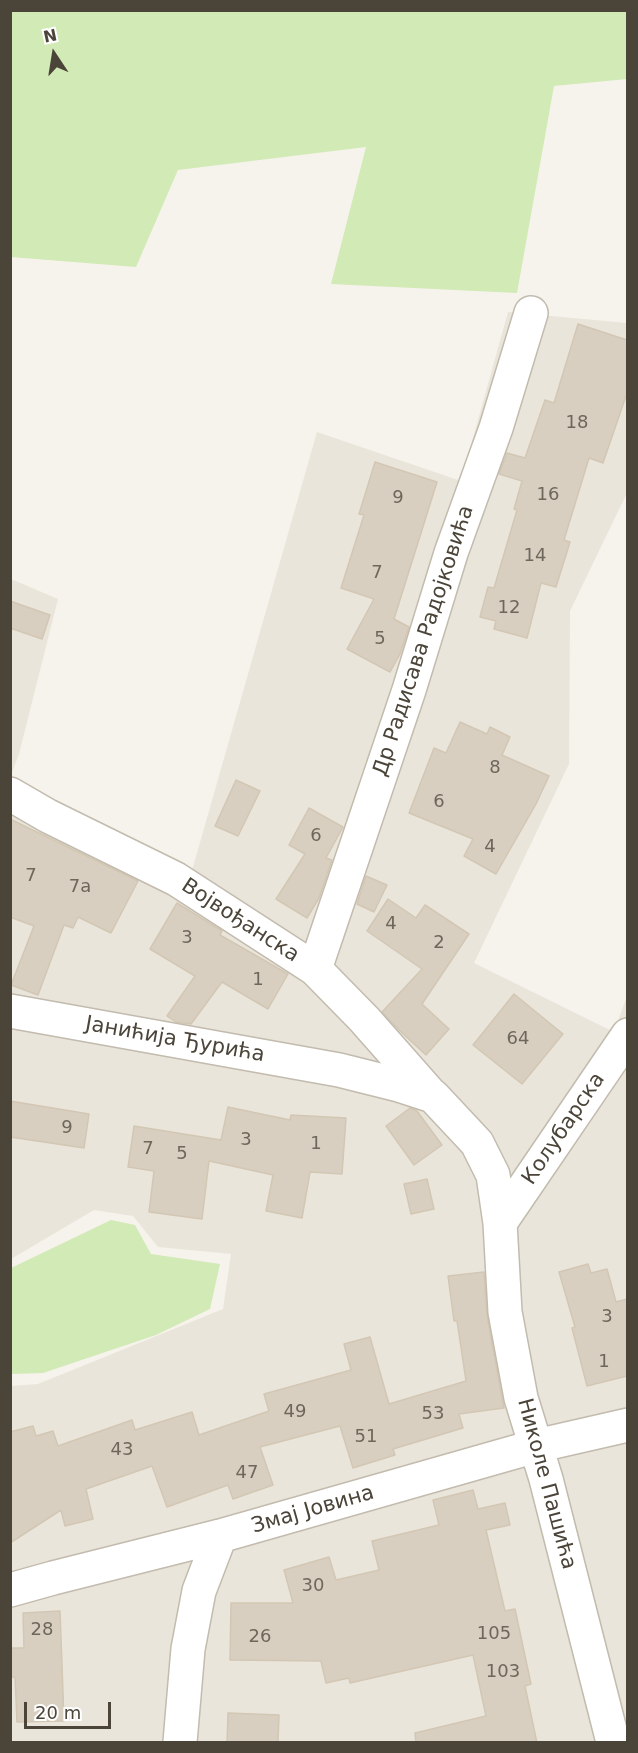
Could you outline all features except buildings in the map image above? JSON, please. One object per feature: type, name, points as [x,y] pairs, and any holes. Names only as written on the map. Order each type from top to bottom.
[{"type":"street","name":"Др Радисава Радојковића","points":[[315,969],[409,690],[451,553],[496,428],[531,313]]},
{"type":"street","name":"Војвођанска","points":[[10,794],[48,816],[176,879],[315,969],[364,1019],[432,1096]]},
{"type":"street","name":"Јанићија Ђурића","points":[[10,1011],[339,1070],[432,1096],[477,1143],[493,1175],[500,1223]]},
{"type":"street","points":[[339,1070],[355,1067],[364,1058],[370,1042],[364,1019]]},
{"type":"street","name":"Колубарска","points":[[500,1223],[627,1035]]},
{"type":"street","name":"Николе Пашића","points":[[500,1223],[505,1312],[521,1398],[536,1446],[613,1743]]},
{"type":"street","name":"Змај Јовина","points":[[10,1590],[220,1536],[624,1419]]},
{"type":"street","points":[[180,1743],[188,1650],[199,1590],[220,1536]]},
{"type":"shaded area","points":[[508,312],[627,323],[627,493],[570,611],[569,764],[474,963],[614,1032],[627,996],[627,1742],[11,1742],[11,1386],[38,1384],[223,1309],[231,1254],[158,1247],[133,1216],[94,1210],[11,1259],[10,785],[191,874],[317,432],[461,481]]},
{"type":"shaded area","points":[[11,579],[58,599],[19,754],[11,775]]},
{"type":"green space","points":[[10,11],[627,11],[627,79],[554,86],[517,293],[331,284],[366,147],[178,170],[136,267],[11,257]]},
{"type":"green space","points":[[111,1220],[135,1225],[151,1254],[220,1264],[210,1309],[156,1335],[43,1373],[11,1374],[11,1268]]}]
